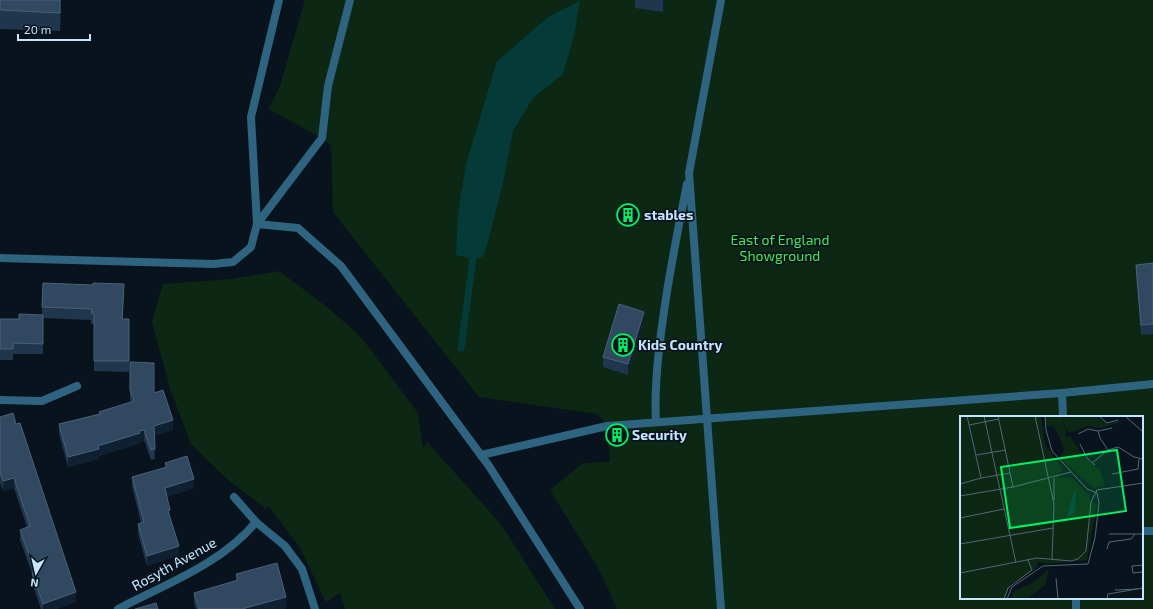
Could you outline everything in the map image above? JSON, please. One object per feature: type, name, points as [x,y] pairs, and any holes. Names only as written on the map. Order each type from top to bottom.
[{"type":"street","points":[[0,258],[213,264],[233,262],[251,246],[257,224],[251,117],[279,0]]},
{"type":"street","points":[[257,224],[322,138],[328,86],[350,0]]},
{"type":"street","points":[[656,422],[654,394],[671,262],[721,0]]},
{"type":"street","points":[[689,173],[721,609]]},
{"type":"street","points":[[257,224],[298,228],[342,266],[481,455],[580,609]]},
{"type":"street","points":[[481,455],[607,426],[708,417],[1062,392],[1153,384]]},
{"type":"street","points":[[0,400],[42,401],[77,386]]},
{"type":"street","points":[[1062,392],[1063,416]]},
{"type":"street","points":[[234,497],[256,522],[285,546],[302,569],[315,609]]},
{"type":"street","name":"Rosyth Avenue","points":[[118,609],[221,556],[244,536],[256,522]]},
{"type":"street","points":[[1143,531],[1153,530]]},
{"type":"green space","name":"East of England Showground","points":[[305,0],[1153,0],[1153,609],[617,609],[601,573],[550,490],[583,463],[610,462],[607,425],[597,414],[479,397],[333,212],[331,145],[322,138],[268,109],[279,89]]},
{"type":"green space","points":[[279,271],[326,306],[361,337],[418,413],[423,448],[427,442],[501,524],[555,609],[345,609],[340,593],[326,602],[300,548],[268,505],[266,509],[227,479],[191,444],[171,392],[152,322],[163,284],[231,279]]},
{"type":"shaded area","points":[[580,1],[574,36],[563,74],[533,98],[513,131],[503,183],[486,249],[482,257],[473,259],[456,255],[458,213],[466,164],[497,61],[548,17]]},
{"type":"building","points":[[0,0],[60,0],[60,13],[0,10]]},
{"type":"building","points":[[1153,263],[1153,324],[1141,325],[1136,265]]},
{"type":"building","points":[[43,283],[93,285],[93,283],[124,284],[122,319],[129,319],[129,361],[94,361],[94,314],[91,313],[92,309],[42,307]]},
{"type":"building","name":"Kids Country","points":[[619,304],[644,312],[628,364],[603,357]]},
{"type":"building","points":[[19,314],[43,315],[43,344],[13,343],[13,349],[0,349],[0,319],[19,319]]},
{"type":"building","points":[[130,362],[154,363],[154,393],[163,390],[173,420],[154,426],[155,449],[151,450],[144,430],[139,431],[140,433],[98,446],[99,449],[68,457],[59,424],[100,414],[99,412],[134,401],[130,390]]},
{"type":"building","points":[[13,413],[16,424],[20,423],[76,592],[43,604],[32,573],[35,572],[20,530],[30,526],[14,478],[3,481],[0,472],[0,417]]},
{"type":"building","points":[[187,456],[194,479],[165,488],[170,510],[168,511],[179,546],[147,556],[138,524],[144,522],[132,477],[167,467],[165,463]]},
{"type":"building","points":[[277,563],[286,597],[242,609],[199,609],[194,593],[238,580],[236,574]]},
{"type":"building","points":[[156,603],[158,609],[135,609]]},
{"type":"waterway","points":[[461,348],[474,251]]},
{"type":"place","name":"stables","points":[[628,215]]},
{"type":"place","name":"Kids Country","points":[[623,345]]},
{"type":"place","name":"Security","points":[[617,435]]}]
